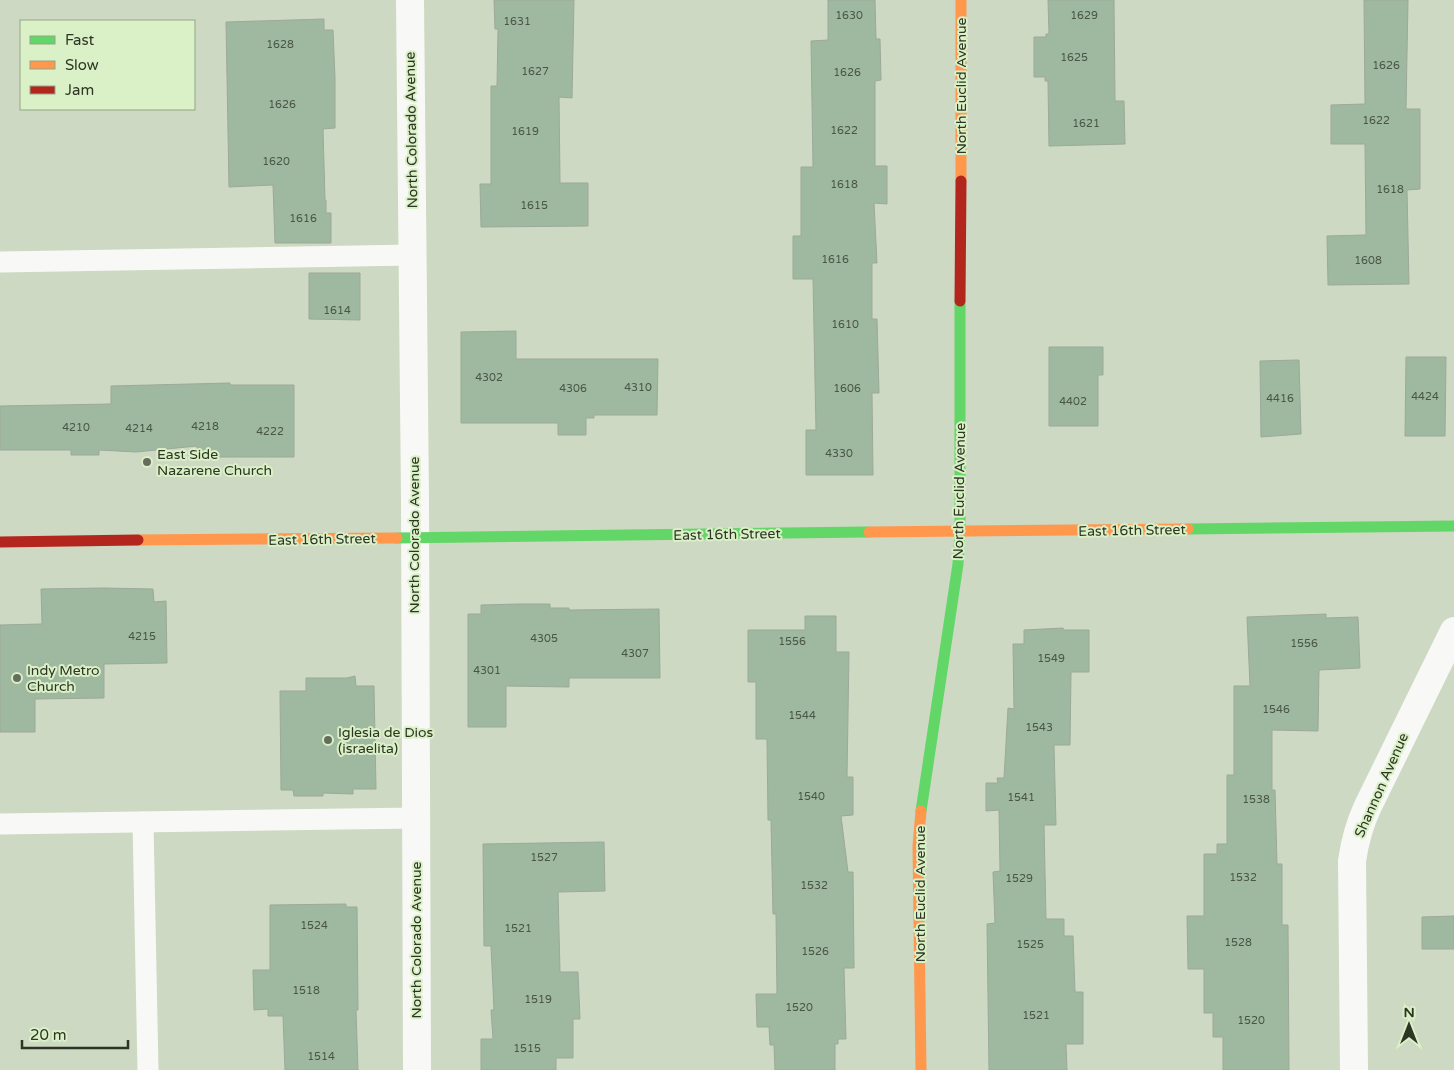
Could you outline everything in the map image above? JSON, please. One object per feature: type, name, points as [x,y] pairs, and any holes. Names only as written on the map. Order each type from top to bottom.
[{"type":"main road","name":"North Euclid Avenue","points":[[921,1070],[918,846],[920,819],[958,564],[960,532],[962,0]]},
{"type":"main road","name":"East 16th Street","points":[[0,542],[1454,526]]},
{"type":"street","name":"North Colorado Avenue","points":[[410,0],[417,1070]]},
{"type":"street","name":"Shannon Avenue","points":[[1354,1070],[1352,861],[1356,836],[1368,806],[1454,631]]},
{"type":"lane","points":[[0,262],[412,255]]},
{"type":"lane","points":[[0,824],[416,818]]},
{"type":"lane","points":[[143,822],[148,1070]]},
{"type":"building","points":[[494,0],[574,0],[572,98],[559,97],[560,183],[588,183],[588,226],[481,227],[480,184],[491,184],[491,86],[497,86],[498,29],[495,29]]},
{"type":"building","points":[[828,0],[875,0],[876,39],[880,39],[881,80],[875,81],[875,166],[887,166],[887,204],[874,203],[877,263],[872,263],[872,319],[877,319],[879,393],[872,393],[873,475],[806,475],[806,430],[816,430],[813,279],[793,279],[793,236],[801,236],[801,167],[813,167],[811,41],[828,40]]},
{"type":"building","points":[[1048,0],[1114,0],[1115,101],[1124,101],[1125,144],[1049,146],[1048,81],[1045,81],[1045,77],[1034,77],[1034,37],[1046,37],[1046,34],[1049,34]]},
{"type":"building","points":[[1364,0],[1408,0],[1406,109],[1420,109],[1420,189],[1407,190],[1409,284],[1328,285],[1327,236],[1366,235],[1365,144],[1331,144],[1331,105],[1365,104]]},
{"type":"building","points":[[324,19],[324,30],[333,30],[335,78],[335,128],[323,129],[325,200],[326,213],[331,213],[331,243],[275,243],[273,185],[229,187],[226,22]]},
{"type":"building","points":[[309,273],[360,273],[360,320],[309,319]]},
{"type":"building","points":[[516,331],[516,359],[658,359],[657,415],[594,415],[594,418],[586,418],[586,435],[558,435],[558,423],[461,423],[461,332]]},
{"type":"building","points":[[1049,347],[1103,347],[1103,375],[1098,375],[1098,426],[1049,426]]},
{"type":"building","points":[[1406,357],[1446,357],[1445,436],[1405,436]]},
{"type":"building","points":[[1299,360],[1301,434],[1261,437],[1260,361]]},
{"type":"building","points":[[230,383],[230,385],[294,385],[294,457],[197,457],[197,446],[136,452],[99,450],[99,455],[71,455],[71,450],[0,450],[0,406],[111,404],[111,386]]},
{"type":"building","points":[[41,589],[153,589],[154,602],[166,601],[167,663],[104,664],[104,698],[35,699],[35,732],[0,732],[0,625],[42,624]]},
{"type":"building","points":[[550,604],[550,608],[569,608],[569,610],[659,609],[660,678],[569,678],[569,687],[506,686],[506,727],[468,727],[468,614],[481,614],[481,605]]},
{"type":"building","points":[[1326,614],[1326,618],[1358,617],[1360,668],[1319,670],[1318,731],[1272,730],[1272,790],[1275,790],[1277,864],[1282,864],[1282,925],[1288,925],[1289,1070],[1223,1070],[1223,1037],[1213,1037],[1213,1013],[1204,1013],[1204,969],[1188,969],[1187,916],[1204,916],[1204,854],[1217,854],[1217,844],[1227,844],[1227,775],[1234,775],[1234,686],[1250,686],[1247,617]]},
{"type":"building","points":[[805,616],[836,616],[836,652],[849,652],[847,777],[853,777],[853,815],[841,816],[848,872],[853,872],[854,968],[844,968],[846,1039],[838,1039],[838,1044],[835,1044],[835,1070],[775,1070],[774,1045],[770,1045],[769,1027],[757,1027],[756,994],[777,994],[776,914],[773,914],[771,820],[768,820],[767,739],[756,739],[756,682],[748,682],[748,630],[805,630]]},
{"type":"building","points":[[1063,628],[1064,630],[1089,630],[1089,672],[1071,672],[1070,745],[1054,745],[1056,825],[1044,825],[1046,919],[1064,919],[1064,936],[1073,936],[1075,992],[1083,992],[1083,1044],[1066,1044],[1067,1070],[989,1070],[987,924],[995,923],[993,872],[1000,871],[999,810],[986,811],[986,783],[998,783],[997,778],[1004,778],[1008,708],[1014,709],[1013,644],[1024,644],[1024,630]]},
{"type":"building","name":"Iglesia de Dios (israelita)","points":[[355,676],[356,686],[374,686],[376,789],[353,789],[353,794],[323,793],[323,796],[294,796],[293,790],[281,790],[280,691],[306,691],[306,678],[347,678]]},
{"type":"building","points":[[604,842],[605,891],[558,892],[560,972],[578,972],[580,1019],[573,1019],[573,1058],[556,1058],[556,1070],[481,1070],[481,1039],[493,1039],[491,1010],[494,1010],[491,946],[484,946],[483,844]]},
{"type":"building","points":[[346,904],[346,907],[357,907],[358,1010],[356,1010],[358,1070],[285,1070],[283,1016],[268,1016],[268,1009],[254,1010],[253,970],[270,970],[270,905]]},
{"type":"building","points":[[1454,916],[1454,949],[1422,949],[1422,917]]},
{"type":"traffic: fast","points":[[921,811],[958,564],[960,532],[960,301]]},
{"type":"traffic: fast","points":[[1188,529],[1454,526]]},
{"type":"traffic: fast","points":[[397,538],[869,532]]},
{"type":"traffic: slow","points":[[961,0],[961,181]]},
{"type":"traffic: slow","points":[[869,532],[1188,529]]},
{"type":"traffic: slow","points":[[138,540],[397,538]]},
{"type":"traffic: slow","points":[[921,811],[918,846],[921,1070]]},
{"type":"traffic: jam","points":[[960,301],[961,181]]},
{"type":"traffic: jam","points":[[0,542],[138,540]]},
{"type":"place","name":"East Side Nazarene Church","points":[[147,462]]},
{"type":"place","name":"Indy Metro Church","points":[[17,678]]},
{"type":"place","name":"Iglesia de Dios (israelita)","points":[[328,740]]}]
